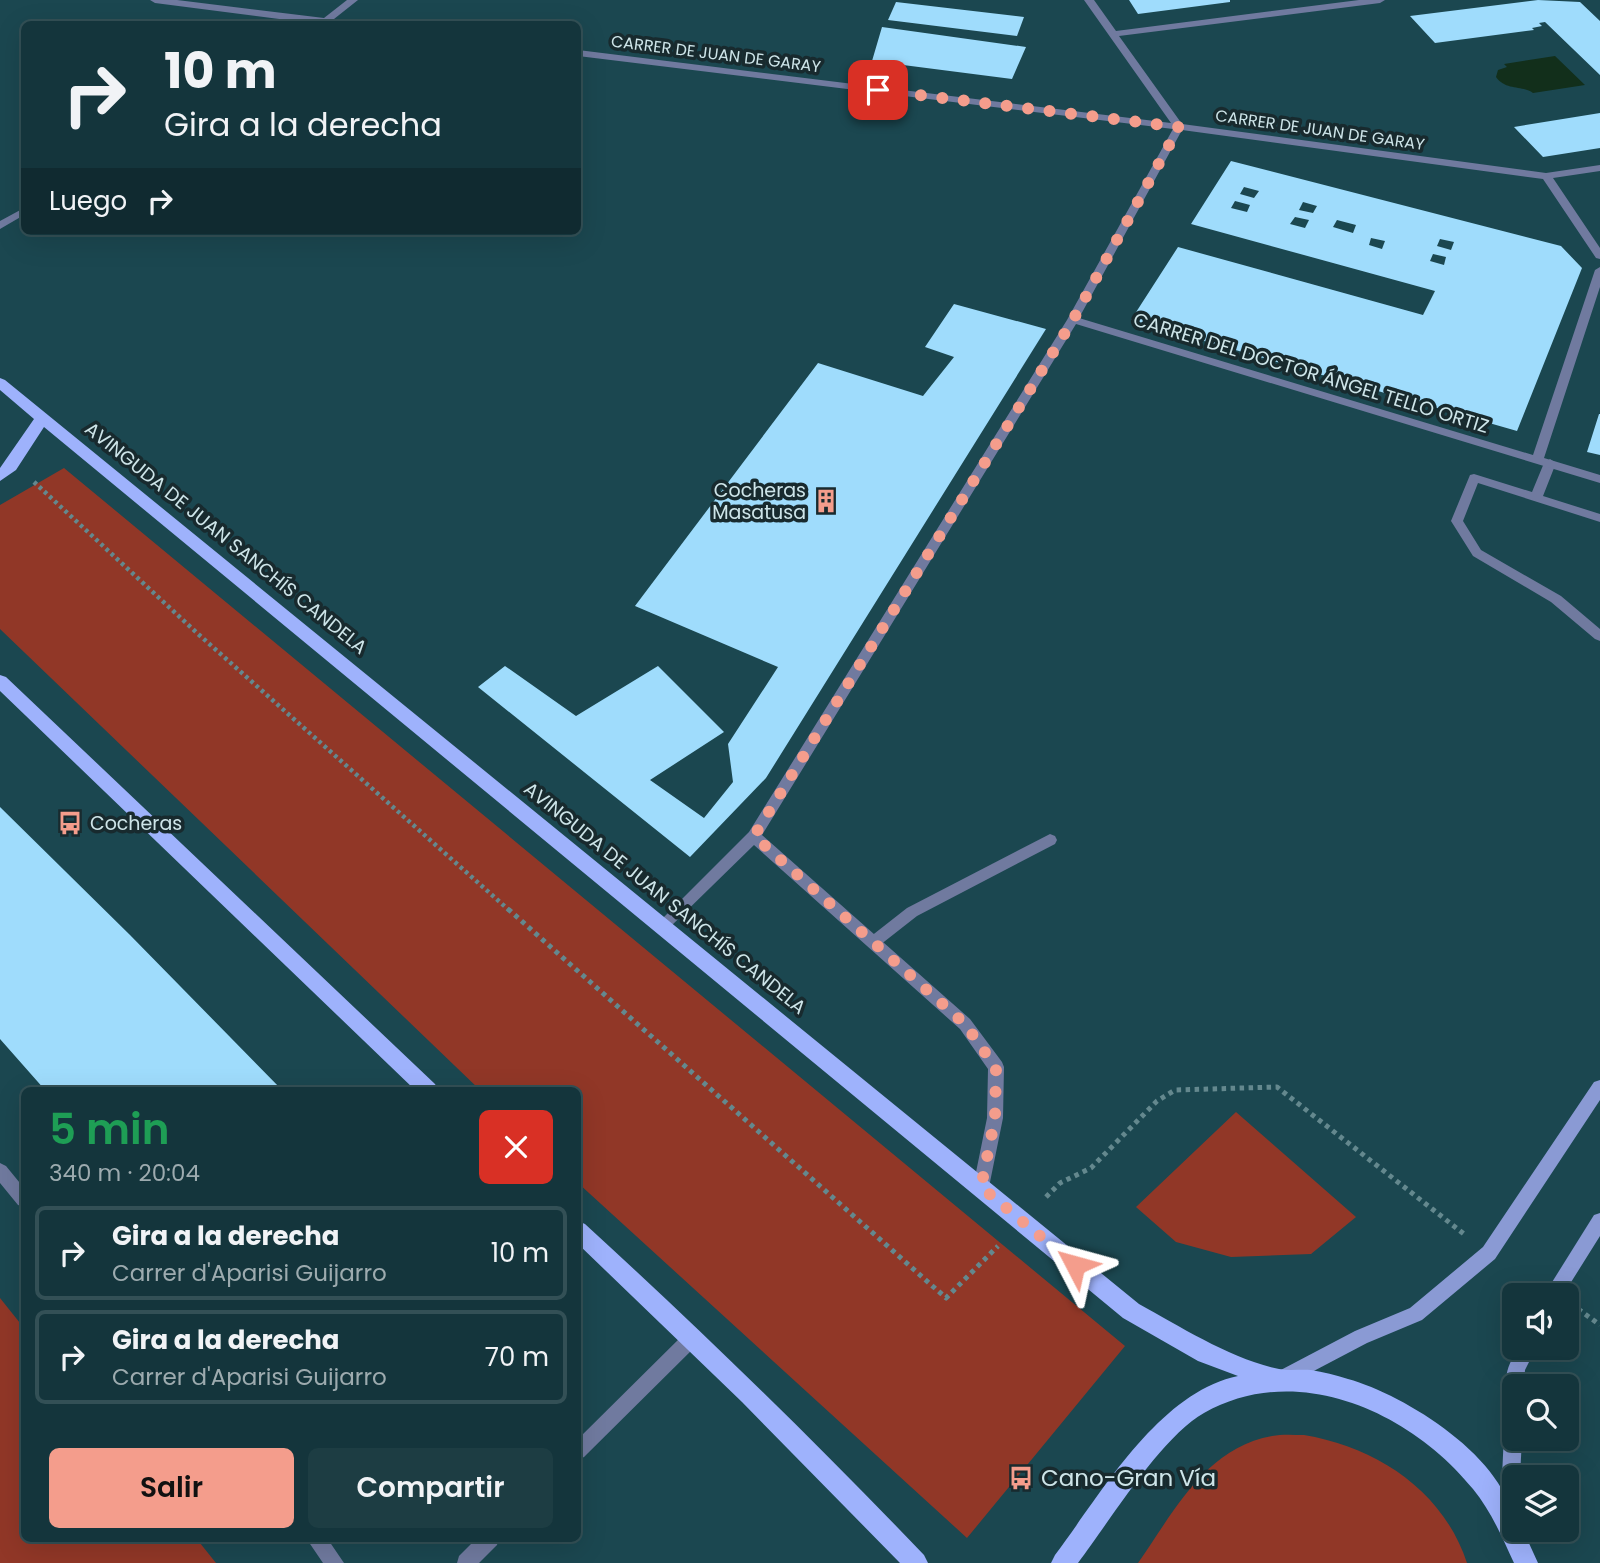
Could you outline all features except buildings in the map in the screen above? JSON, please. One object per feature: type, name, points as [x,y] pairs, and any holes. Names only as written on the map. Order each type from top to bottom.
[{"type":"main road","name":"AVINGUDA DE JUAN SANCHÍS CANDELA","points":[[0,383],[1130,1311],[1206,1353],[1279,1380]]},
{"type":"main road","points":[[0,476],[11,466],[42,418]]},
{"type":"main road","points":[[3,688],[425,1087]]},
{"type":"main road","points":[[581,1234],[693,1337],[816,1458],[916,1563]]},
{"type":"main road","points":[[1063,1563],[1163,1431],[1196,1404],[1236,1387],[1279,1380],[1322,1382],[1365,1394],[1410,1417],[1447,1444],[1481,1480],[1502,1513]]},
{"type":"main road","points":[[1517,1542],[1526,1563]]},
{"type":"street","points":[[155,0],[308,21]]},
{"type":"street","points":[[326,21],[353,0]]},
{"type":"street","points":[[663,925],[754,836],[1073,320],[1179,127],[1089,0]]},
{"type":"street","points":[[1113,34],[1380,0]]},
{"type":"street","name":"CARRER DE JUAN DE GARAY","points":[[581,53],[1179,127],[1546,176],[1600,167]]},
{"type":"street","points":[[1546,176],[1600,256]]},
{"type":"street","points":[[0,226],[21,213]]},
{"type":"street","points":[[1536,497],[1600,270]]},
{"type":"street","name":"CARRER DEL DOCTOR ÁNGEL TELLO ORTIZ","points":[[1073,320],[1600,479]]},
{"type":"street","points":[[1600,518],[1474,478],[1457,521],[1477,553],[1556,599],[1600,636]]},
{"type":"street","points":[[754,836],[965,1024],[996,1068],[995,1118],[981,1187]]},
{"type":"street","points":[[875,941],[912,912],[1050,839]]},
{"type":"street","points":[[1279,1380],[1361,1337],[1416,1314],[1462,1278],[1489,1253],[1600,1087]]},
{"type":"street","points":[[0,1171],[21,1196]]},
{"type":"street","points":[[1561,1283],[1600,1221]]},
{"type":"street","points":[[581,1448],[693,1337]]},
{"type":"street","points":[[318,1542],[335,1563]]},
{"type":"street","points":[[466,1563],[487,1542]]},
{"type":"path","points":[[1579,1310],[1600,1325]]},
{"type":"shaded area","points":[[1555,56],[1585,85],[1533,93],[1504,84],[1496,77],[1498,70],[1507,67],[1504,64]]},
{"type":"shaded area","points":[[64,468],[1125,1346],[967,1538],[581,1186],[581,1087],[477,1087],[0,629],[0,505]]},
{"type":"shaded area","points":[[1236,1112],[1356,1217],[1311,1254],[1231,1257],[1176,1242],[1136,1207]]},
{"type":"shaded area","points":[[0,1298],[21,1324],[21,1542],[199,1542],[216,1563],[0,1563]]},
{"type":"shaded area","points":[[1304,1435],[1356,1450],[1404,1476],[1442,1514],[1467,1563],[1138,1563],[1193,1485],[1228,1454],[1248,1443],[1272,1436]]},
{"type":"place","name":"Cocheras Masatusa","points":[[826,501]]},
{"type":"place","name":"Cocheras","points":[[70,823]]},
{"type":"place","name":"Cano-Gran Vía","points":[[1021,1478]]},
{"type":"route","points":[[878,90],[1179,127],[1073,320],[754,836],[965,1024],[996,1068],[995,1118],[981,1187],[1075,1265]]}]
